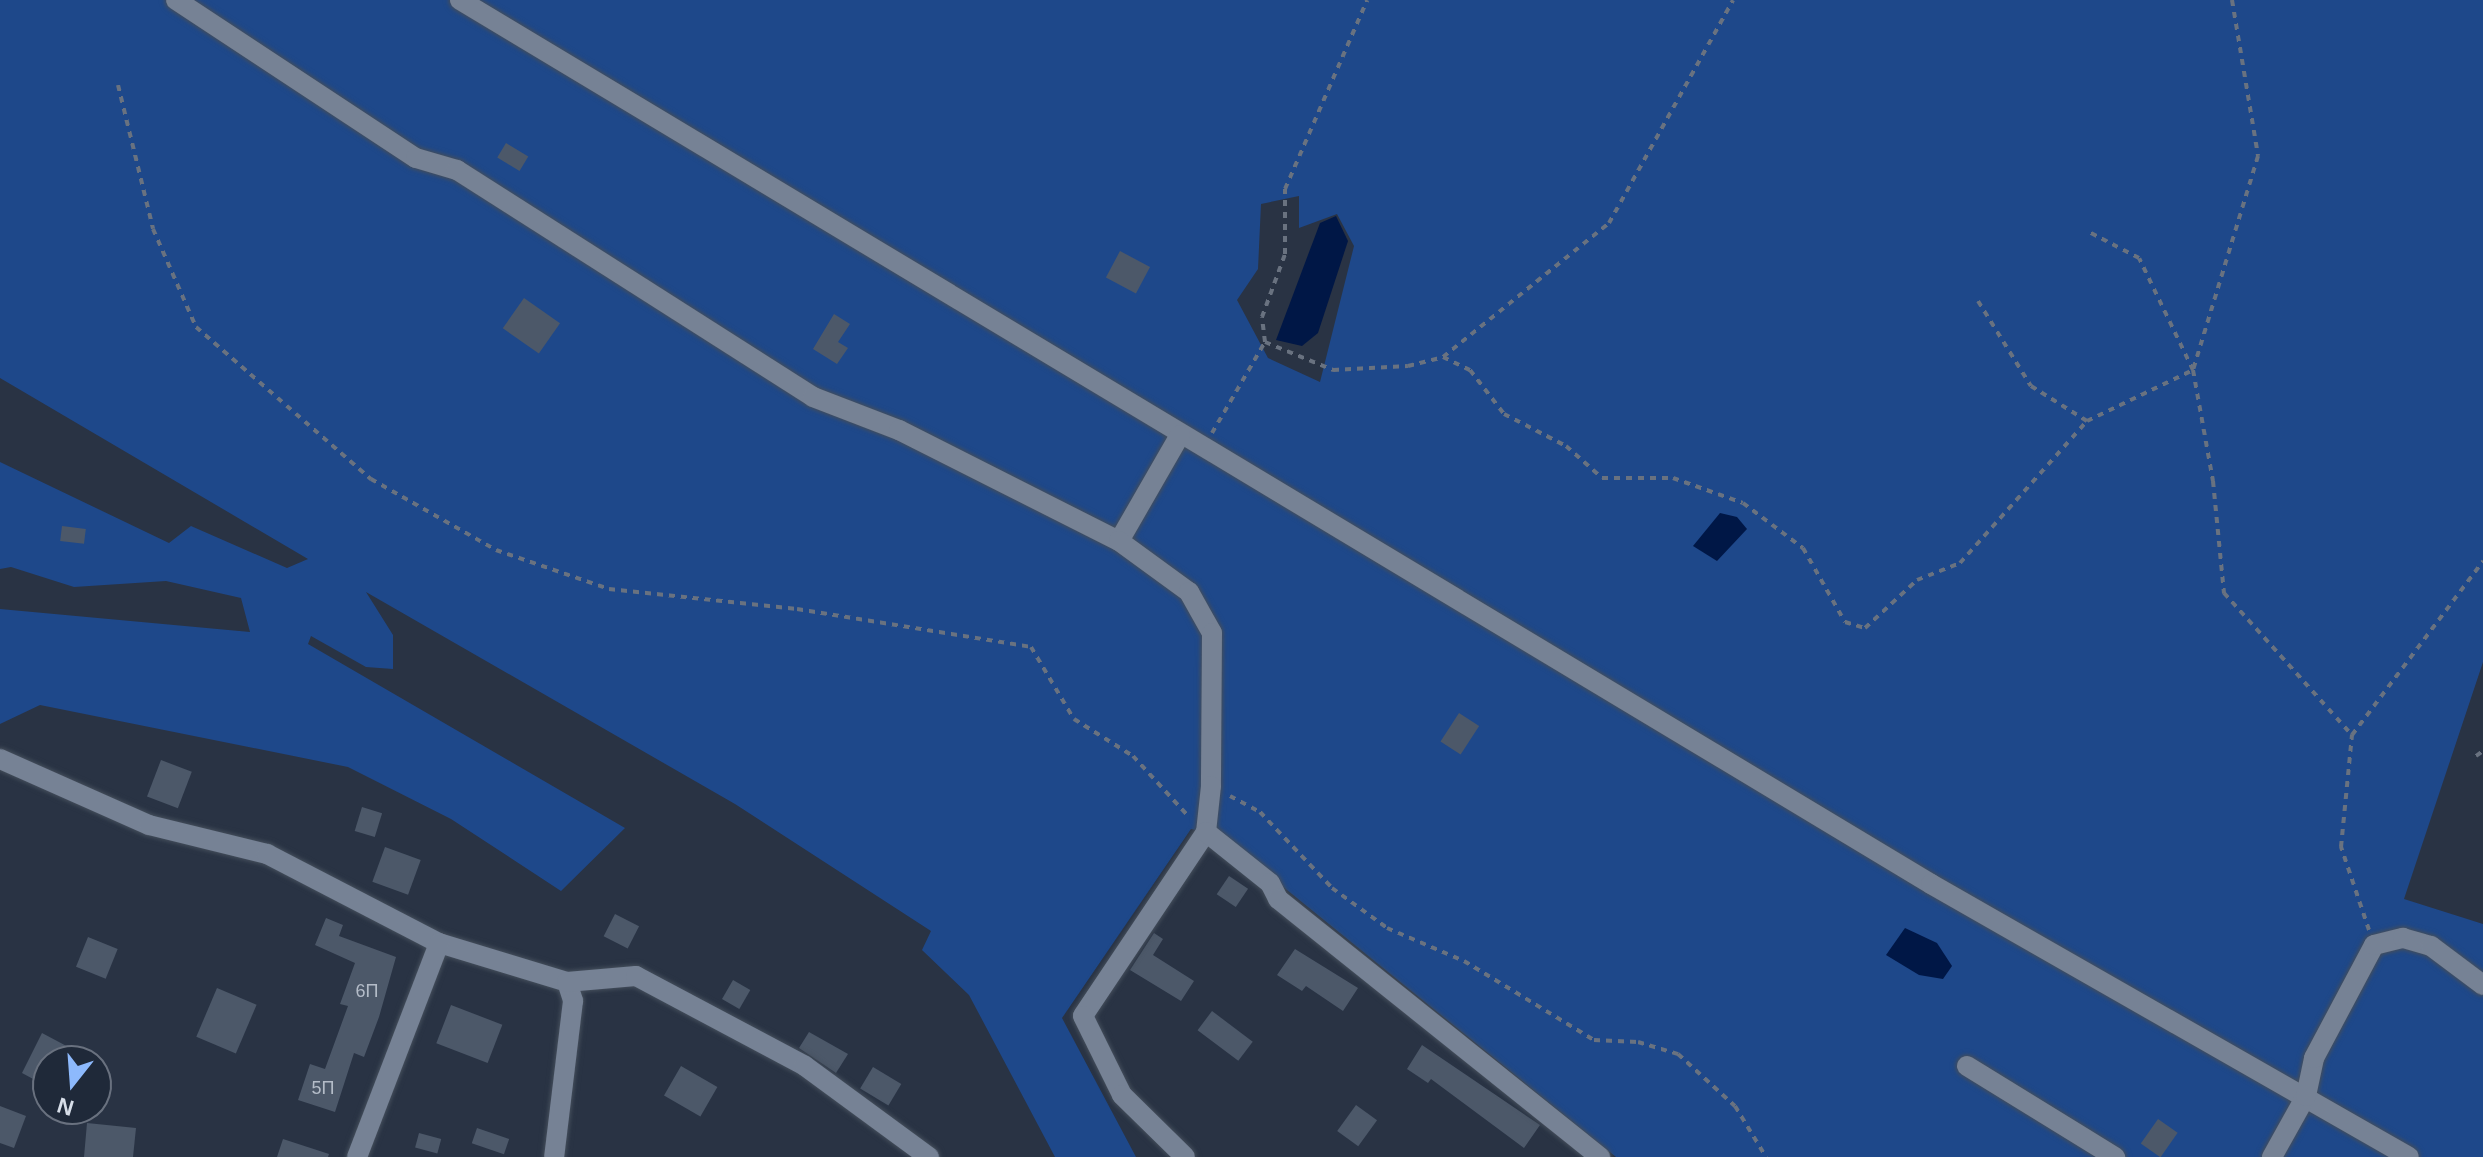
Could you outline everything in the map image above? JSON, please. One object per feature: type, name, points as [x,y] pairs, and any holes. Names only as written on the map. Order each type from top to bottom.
[{"type":"street","points":[[176,0],[416,158],[457,170],[813,397],[899,430],[1119,541],[1189,592],[1212,633],[1211,786],[1206,832],[1083,1016],[1122,1095],[1185,1157]]},
{"type":"street","points":[[460,0],[1202,449],[1931,884],[2409,1157]]},
{"type":"street","points":[[1119,541],[1180,435]]},
{"type":"street","points":[[0,759],[149,825],[267,854],[439,943],[567,982],[636,976],[805,1066],[929,1157]]},
{"type":"street","points":[[1206,832],[1270,883],[1278,899],[1600,1157]]},
{"type":"street","points":[[2272,1157],[2306,1096],[2314,1058],[2374,945],[2403,938],[2431,946],[2483,985]]},
{"type":"street","points":[[357,1157],[439,943]]},
{"type":"street","points":[[554,1157],[573,1001],[567,982]]},
{"type":"street","points":[[1967,1066],[2115,1157]]},
{"type":"path","points":[[1202,449],[1265,342],[1262,317],[1285,254],[1285,189],[1367,0]]},
{"type":"path","points":[[1265,342],[1333,370],[1408,366],[1443,357],[1609,223],[1733,0]]},
{"type":"path","points":[[1443,357],[1470,370],[1504,414],[1566,446],[1602,478],[1673,478],[1743,503],[1803,548],[1845,622],[1865,628],[1917,580],[1960,563],[2087,421],[2193,370],[2258,156],[2232,0]]},
{"type":"path","points":[[118,85],[153,229],[196,327],[371,479],[496,550],[609,589],[797,609],[1031,647],[1074,719],[1133,756],[1206,832]]},
{"type":"path","points":[[2087,231],[2139,258],[2193,370],[2213,481],[2224,593],[2352,735]]},
{"type":"path","points":[[1978,301],[2031,386],[2087,421]]},
{"type":"path","points":[[2374,945],[2341,847],[2352,735],[2483,561]]},
{"type":"path","points":[[2476,756],[2483,751]]},
{"type":"path","points":[[1211,786],[1260,812],[1332,888],[1387,928],[1464,961],[1594,1040],[1638,1042],[1678,1054],[1735,1106],[1766,1157]]},
{"type":"shaded area","points":[[0,0],[2483,0],[2483,662],[2404,899],[2483,924],[2483,1157],[1616,1157],[1219,835],[1191,829],[1062,1018],[1136,1157],[1055,1157],[969,995],[922,950],[931,931],[735,804],[366,592],[393,635],[393,669],[366,667],[311,636],[308,644],[625,828],[561,891],[451,819],[348,767],[40,705],[0,724],[0,609],[250,632],[241,598],[166,581],[74,587],[11,567],[0,569],[0,462],[169,543],[191,526],[287,568],[308,559],[0,378]],"holes":[[[1299,196],[1299,228],[1337,214],[1354,246],[1320,382],[1268,358],[1237,300],[1258,269],[1261,204]]]},
{"type":"shaded area","points":[[1336,216],[1348,241],[1318,333],[1302,346],[1276,340],[1320,223]]},
{"type":"shaded area","points":[[1720,513],[1737,517],[1747,529],[1717,561],[1693,546]]},
{"type":"shaded area","points":[[1905,928],[1937,943],[1952,966],[1943,979],[1919,975],[1886,955]]},
{"type":"building","points":[[506,143],[528,156],[520,171],[497,158]]},
{"type":"building","points":[[1120,251],[1150,267],[1136,293],[1106,277]]},
{"type":"building","points":[[524,298],[560,323],[539,354],[503,328]]},
{"type":"building","points":[[834,314],[850,324],[838,342],[848,348],[837,364],[813,349]]},
{"type":"building","points":[[62,526],[86,529],[84,544],[60,541]]},
{"type":"building","points":[[1459,713],[1479,726],[1461,755],[1440,742]]},
{"type":"building","points":[[161,760],[192,772],[178,808],[147,796]]},
{"type":"building","points":[[362,807],[382,813],[375,837],[355,831]]},
{"type":"building","points":[[385,847],[421,860],[408,895],[372,882]]},
{"type":"building","points":[[1229,876],[1248,889],[1236,907],[1217,894]]},
{"type":"building","points":[[615,914],[639,926],[628,949],[604,936]]},
{"type":"building","points":[[326,918],[343,925],[339,936],[396,957],[364,1057],[354,1053],[335,1112],[298,1100],[310,1064],[325,1069],[348,1006],[340,1004],[355,963],[315,945]]},
{"type":"building","points":[[1154,933],[1163,939],[1153,955],[1194,981],[1181,1001],[1130,970]]},
{"type":"building","points":[[88,937],[118,949],[106,979],[76,967]]},
{"type":"building","points":[[1295,949],[1358,988],[1343,1011],[1306,986],[1302,991],[1277,975]]},
{"type":"building","points":[[733,980],[750,990],[739,1009],[722,999]]},
{"type":"building","points":[[217,988],[257,1005],[236,1054],[196,1037]]},
{"type":"building","points":[[451,1005],[502,1025],[488,1063],[436,1043]]},
{"type":"building","points":[[1212,1011],[1253,1042],[1238,1061],[1198,1030]]},
{"type":"building","points":[[809,1032],[848,1054],[836,1073],[799,1048]]},
{"type":"building","points":[[42,1033],[65,1045],[36,1045]]},
{"type":"building","points":[[1422,1045],[1540,1125],[1524,1148],[1431,1079],[1428,1083],[1407,1069]]},
{"type":"building","points":[[32,1053],[32,1078],[22,1073]]},
{"type":"building","points":[[681,1066],[717,1087],[700,1116],[664,1095]]},
{"type":"building","points":[[873,1067],[901,1084],[888,1105],[860,1088]]},
{"type":"building","points":[[1356,1105],[1377,1120],[1358,1146],[1337,1131]]},
{"type":"building","points":[[0,1106],[26,1116],[14,1148],[0,1143]]},
{"type":"building","points":[[2158,1119],[2178,1133],[2161,1157],[2141,1144]]},
{"type":"building","points":[[87,1125],[136,1128],[133,1157],[84,1157]]},
{"type":"building","points":[[477,1128],[509,1139],[504,1154],[472,1143]]},
{"type":"building","points":[[419,1133],[441,1139],[437,1153],[415,1147]]},
{"type":"building","points":[[283,1139],[329,1154],[328,1157],[277,1157]]}]
